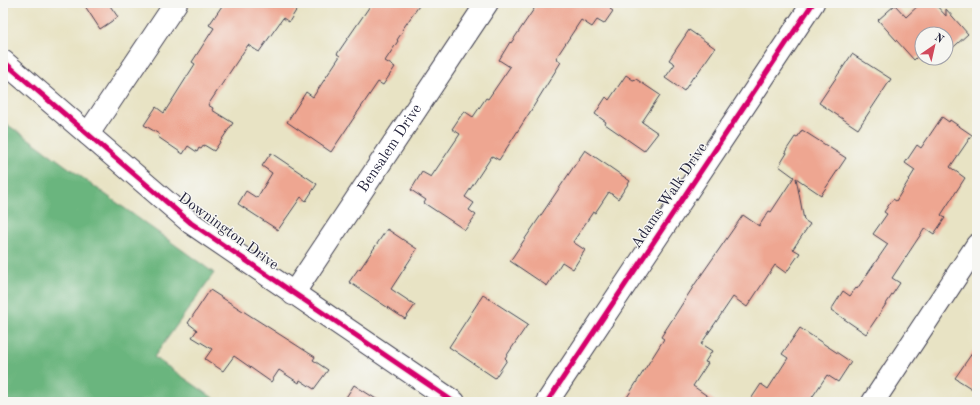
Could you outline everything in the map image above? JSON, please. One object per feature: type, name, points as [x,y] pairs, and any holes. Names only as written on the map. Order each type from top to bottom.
[{"type":"street","points":[[88,134],[176,3]]},
{"type":"street","name":"Bensalem Drive","points":[[293,294],[487,3]]},
{"type":"street","name":"Adams Walk Drive","points":[[547,402],[813,3]]},
{"type":"street","name":"Downington Drive","points":[[3,62],[191,223],[293,294],[454,402]]},
{"type":"street","points":[[873,402],[977,245]]},
{"type":"green space","points":[[3,122],[29,139],[214,273],[154,357],[219,402],[3,402]]},
{"type":"building","points":[[83,3],[108,3],[118,17],[100,29]]},
{"type":"building","points":[[224,3],[293,3],[291,5],[297,9],[289,22],[283,18],[259,52],[248,45],[208,105],[213,108],[212,110],[233,123],[214,151],[204,145],[201,149],[199,148],[197,152],[188,146],[183,154],[158,137],[159,134],[144,125],[156,107],[164,113],[195,64],[192,62],[214,28],[209,25]]},
{"type":"building","points":[[372,3],[421,3],[402,30],[403,31],[397,40],[398,41],[385,61],[395,67],[383,85],[378,82],[331,152],[287,122],[306,92],[313,97],[340,56],[337,54]]},
{"type":"building","points":[[538,3],[614,3],[610,9],[613,11],[604,24],[597,20],[592,27],[581,20],[556,58],[561,62],[499,160],[492,156],[465,197],[474,203],[469,210],[476,215],[465,230],[424,203],[426,200],[411,190],[422,172],[431,177],[460,134],[452,129],[464,111],[473,117],[486,98],[488,99],[510,67],[499,60]]},
{"type":"building","points":[[921,3],[934,3],[946,16],[946,9],[968,34],[954,47],[954,26],[914,26],[914,60],[878,20],[895,5],[906,17]]},
{"type":"building","points":[[689,30],[715,48],[684,91],[665,78],[675,64],[669,60]]},
{"type":"building","points":[[852,54],[891,79],[858,129],[819,103]]},
{"type":"building","points":[[626,75],[633,80],[636,79],[660,95],[642,122],[658,133],[644,151],[605,124],[606,122],[595,114],[606,97],[609,100]]},
{"type":"building","points":[[942,117],[949,122],[950,120],[972,135],[950,167],[965,178],[941,215],[945,218],[934,234],[925,228],[892,278],[900,283],[866,334],[831,310],[843,291],[850,296],[856,288],[857,289],[888,244],[873,234],[887,214],[884,212],[893,199],[896,201],[915,170],[905,163],[917,145],[921,148]]},
{"type":"building","points":[[802,130],[846,158],[821,195],[796,178],[804,220],[810,224],[793,249],[800,253],[786,273],[775,265],[747,307],[733,297],[701,344],[712,351],[705,362],[708,363],[693,386],[716,402],[624,402],[664,339],[661,337],[695,284],[743,215],[759,226],[769,211],[771,212],[794,177],[779,166],[787,153],[785,152],[795,137],[797,138]]},
{"type":"building","points":[[585,150],[630,181],[618,199],[609,192],[595,213],[593,212],[573,242],[585,250],[573,269],[562,262],[547,286],[510,261]]},
{"type":"building","points":[[271,153],[317,184],[306,201],[301,197],[278,230],[238,204],[246,191],[257,198],[272,173],[262,166]]},
{"type":"building","points":[[387,229],[417,249],[391,289],[415,305],[405,319],[349,282],[359,268],[360,269]]},
{"type":"building","points":[[210,290],[315,357],[313,360],[328,370],[314,389],[300,380],[299,383],[279,370],[271,382],[234,356],[223,371],[205,359],[212,349],[192,337],[197,330],[188,323]]},
{"type":"building","points":[[483,295],[528,324],[505,358],[507,360],[495,378],[449,347]]},
{"type":"building","points":[[800,328],[851,362],[838,382],[827,375],[809,402],[749,402],[761,384],[768,389],[788,358],[782,354]]},
{"type":"building","points":[[977,346],[977,392],[955,378]]},
{"type":"building","points":[[354,385],[381,402],[343,402]]},
{"type":"cycle path","points":[[547,402],[813,3]]},
{"type":"cycle path","points":[[3,61],[191,223],[454,402]]}]
